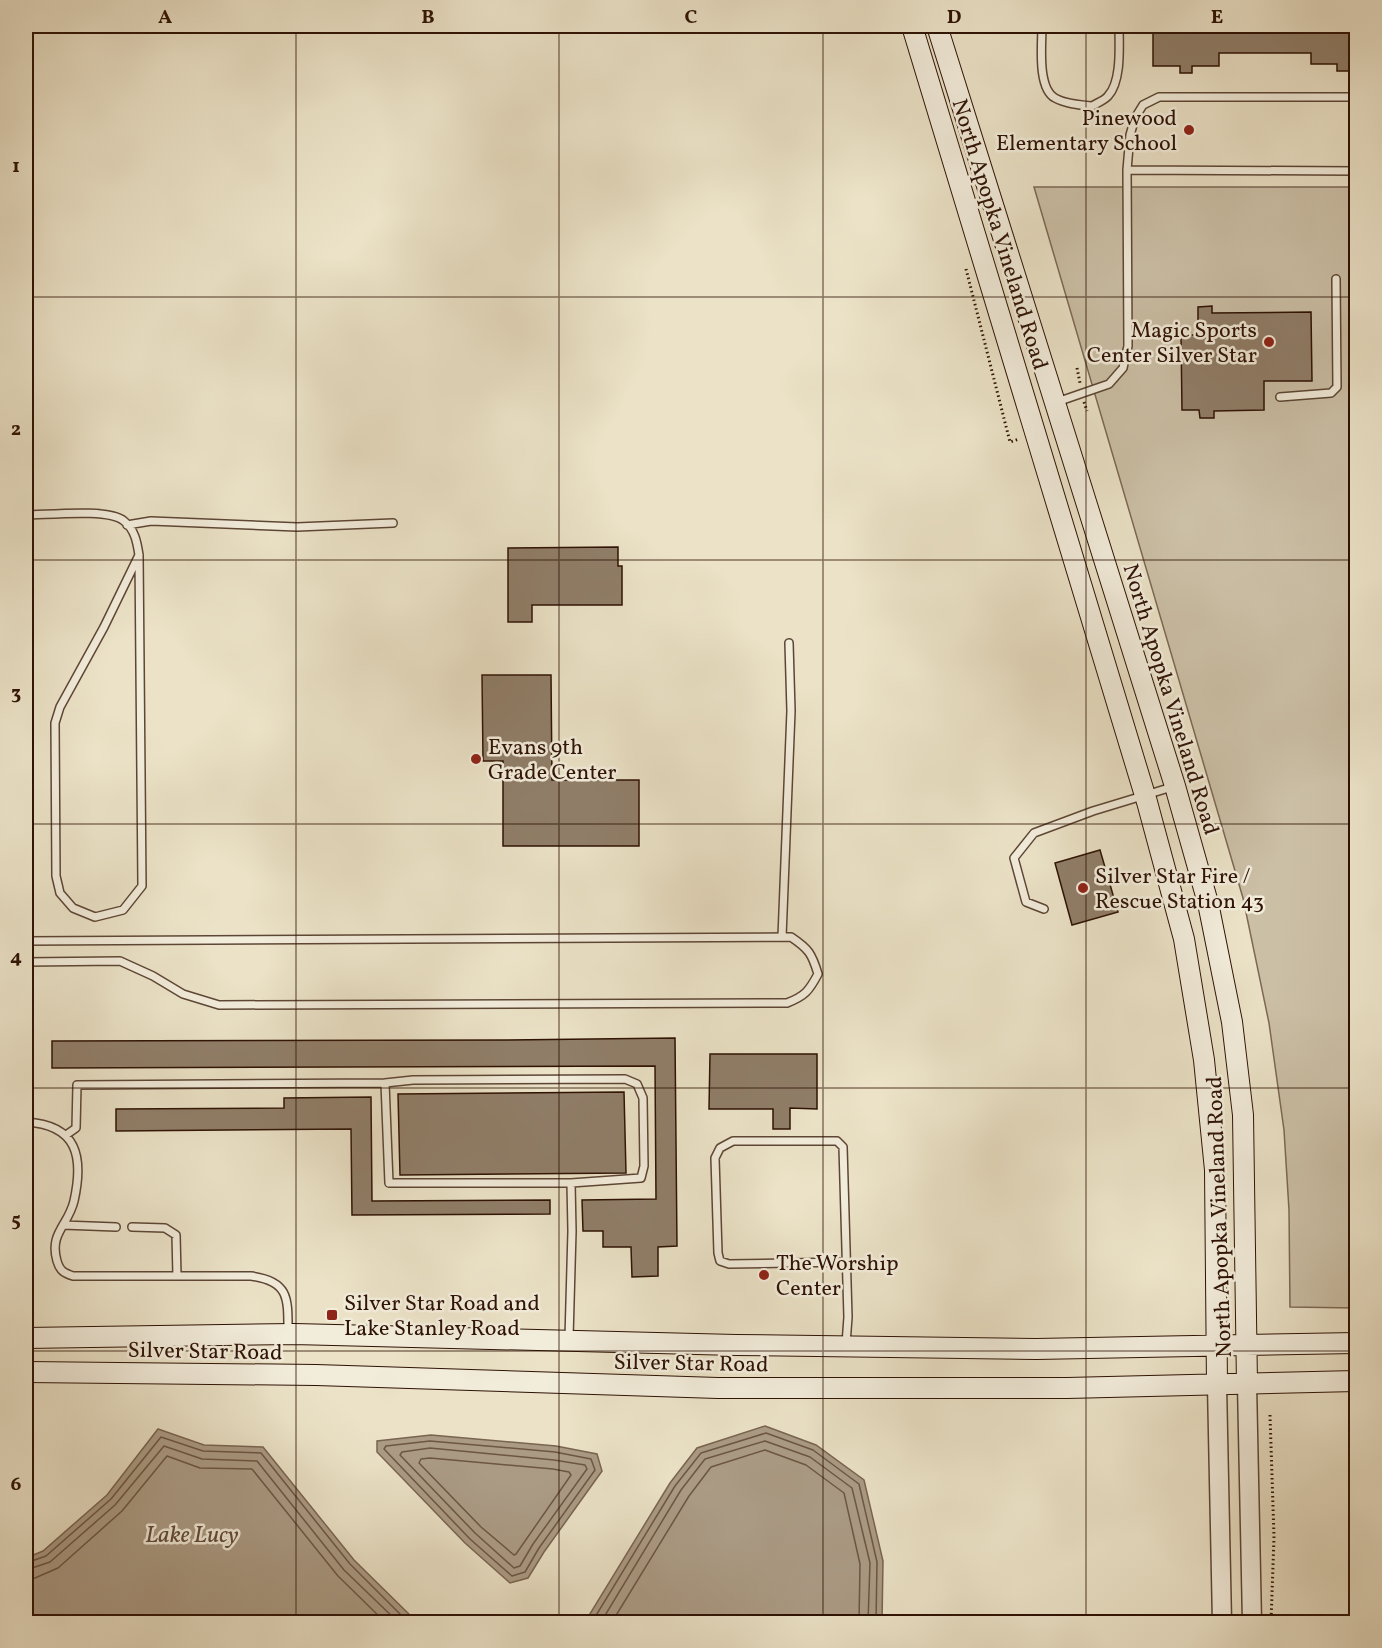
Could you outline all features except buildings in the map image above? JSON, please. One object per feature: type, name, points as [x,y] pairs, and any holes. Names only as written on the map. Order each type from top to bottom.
[{"type":"main road","name":"North Apopka Vineland Road","points":[[912,26],[1145,795],[1184,939],[1204,1060],[1215,1170],[1216,1385]]},
{"type":"main road","name":"North Apopka Vineland Road","points":[[937,26],[1175,786],[1208,903],[1232,1022],[1243,1115],[1247,1384]]},
{"type":"main road","name":"Silver Star Road","points":[[26,1338],[288,1334],[846,1347],[1036,1349],[1356,1343]]},
{"type":"main road","name":"Silver Star Road","points":[[26,1372],[316,1375],[718,1388],[1067,1388],[1356,1381]]},
{"type":"street","name":"North Apopka Vineland Road","points":[[1247,1384],[1252,1623]]},
{"type":"street","name":"North Apopka Vineland Road","points":[[1216,1385],[1222,1623]]},
{"type":"lane","points":[[1042,26],[1043,85],[1053,97],[1092,106],[1108,96],[1116,81],[1119,26]]},
{"type":"lane","points":[[1055,403],[1109,384],[1123,368],[1128,346],[1126,170],[1130,135],[1135,118],[1143,105],[1159,98],[1356,96]]},
{"type":"lane","points":[[1126,170],[1356,171]]},
{"type":"lane","points":[[1280,397],[1331,393],[1336,387],[1336,279]]},
{"type":"lane","points":[[26,515],[108,514],[124,520],[136,537],[139,555],[142,886],[123,910],[95,917],[74,908],[60,893],[56,876],[55,723],[60,707],[104,627],[139,555]]},
{"type":"lane","points":[[127,525],[151,521],[297,527],[393,523]]},
{"type":"lane","points":[[782,937],[791,711],[789,643]]},
{"type":"lane","points":[[1044,909],[1026,902],[1014,858],[1034,834],[1093,811],[1175,786]]},
{"type":"lane","points":[[26,941],[791,937],[812,955],[818,974],[802,997],[787,1003],[219,1005],[183,994],[153,976],[120,962],[26,962]]},
{"type":"lane","points":[[66,1135],[76,1128],[77,1085],[625,1079],[637,1084],[643,1098],[644,1166],[641,1178],[571,1183],[389,1183],[385,1083]]},
{"type":"lane","points":[[26,1122],[40,1124],[66,1135],[75,1148],[77,1165],[74,1201],[55,1239],[54,1250],[63,1273],[73,1276],[250,1276],[268,1278],[279,1286],[288,1300],[288,1334]]},
{"type":"lane","points":[[845,1262],[729,1264],[720,1261],[715,1158],[720,1148],[733,1141],[837,1141],[843,1147],[848,1317],[846,1347]]},
{"type":"lane","points":[[569,1341],[571,1183]]},
{"type":"lane","points":[[63,1225],[116,1227]]},
{"type":"lane","points":[[132,1227],[165,1228],[176,1235],[177,1276]]},
{"type":"path","points":[[966,266],[1010,442],[1026,437]]},
{"type":"path","points":[[1270,1415],[1274,1537],[1271,1623]]},
{"type":"shaded area","points":[[1034,187],[1356,187],[1356,1308],[1290,1307],[1289,1210],[1284,1130],[1269,1023],[1243,898]]},
{"type":"water","points":[[765,1426],[816,1445],[864,1480],[883,1561],[882,1622],[585,1622],[670,1483],[697,1448]]},
{"type":"water","name":"Lake Lucy","points":[[158,1429],[204,1445],[263,1447],[354,1560],[417,1622],[26,1622],[26,1558],[43,1551],[107,1495]]},
{"type":"water","points":[[431,1435],[556,1446],[597,1454],[602,1471],[528,1578],[510,1583],[465,1543],[377,1452],[377,1441]]},
{"type":"place","name":"Pinewood Elementary School","points":[[1189,130]]},
{"type":"place","name":"Magic Sports Center Silver Star","points":[[1269,342]]},
{"type":"place","name":"Evans 9th Grade Center","points":[[476,759]]},
{"type":"place","name":"Silver Star Fire / Rescue Station 43","points":[[1083,888]]},
{"type":"place","name":"The Worship Center","points":[[764,1275]]},
{"type":"place","name":"Silver Star Road and Lake Stanley Road","points":[[332,1315]]}]
